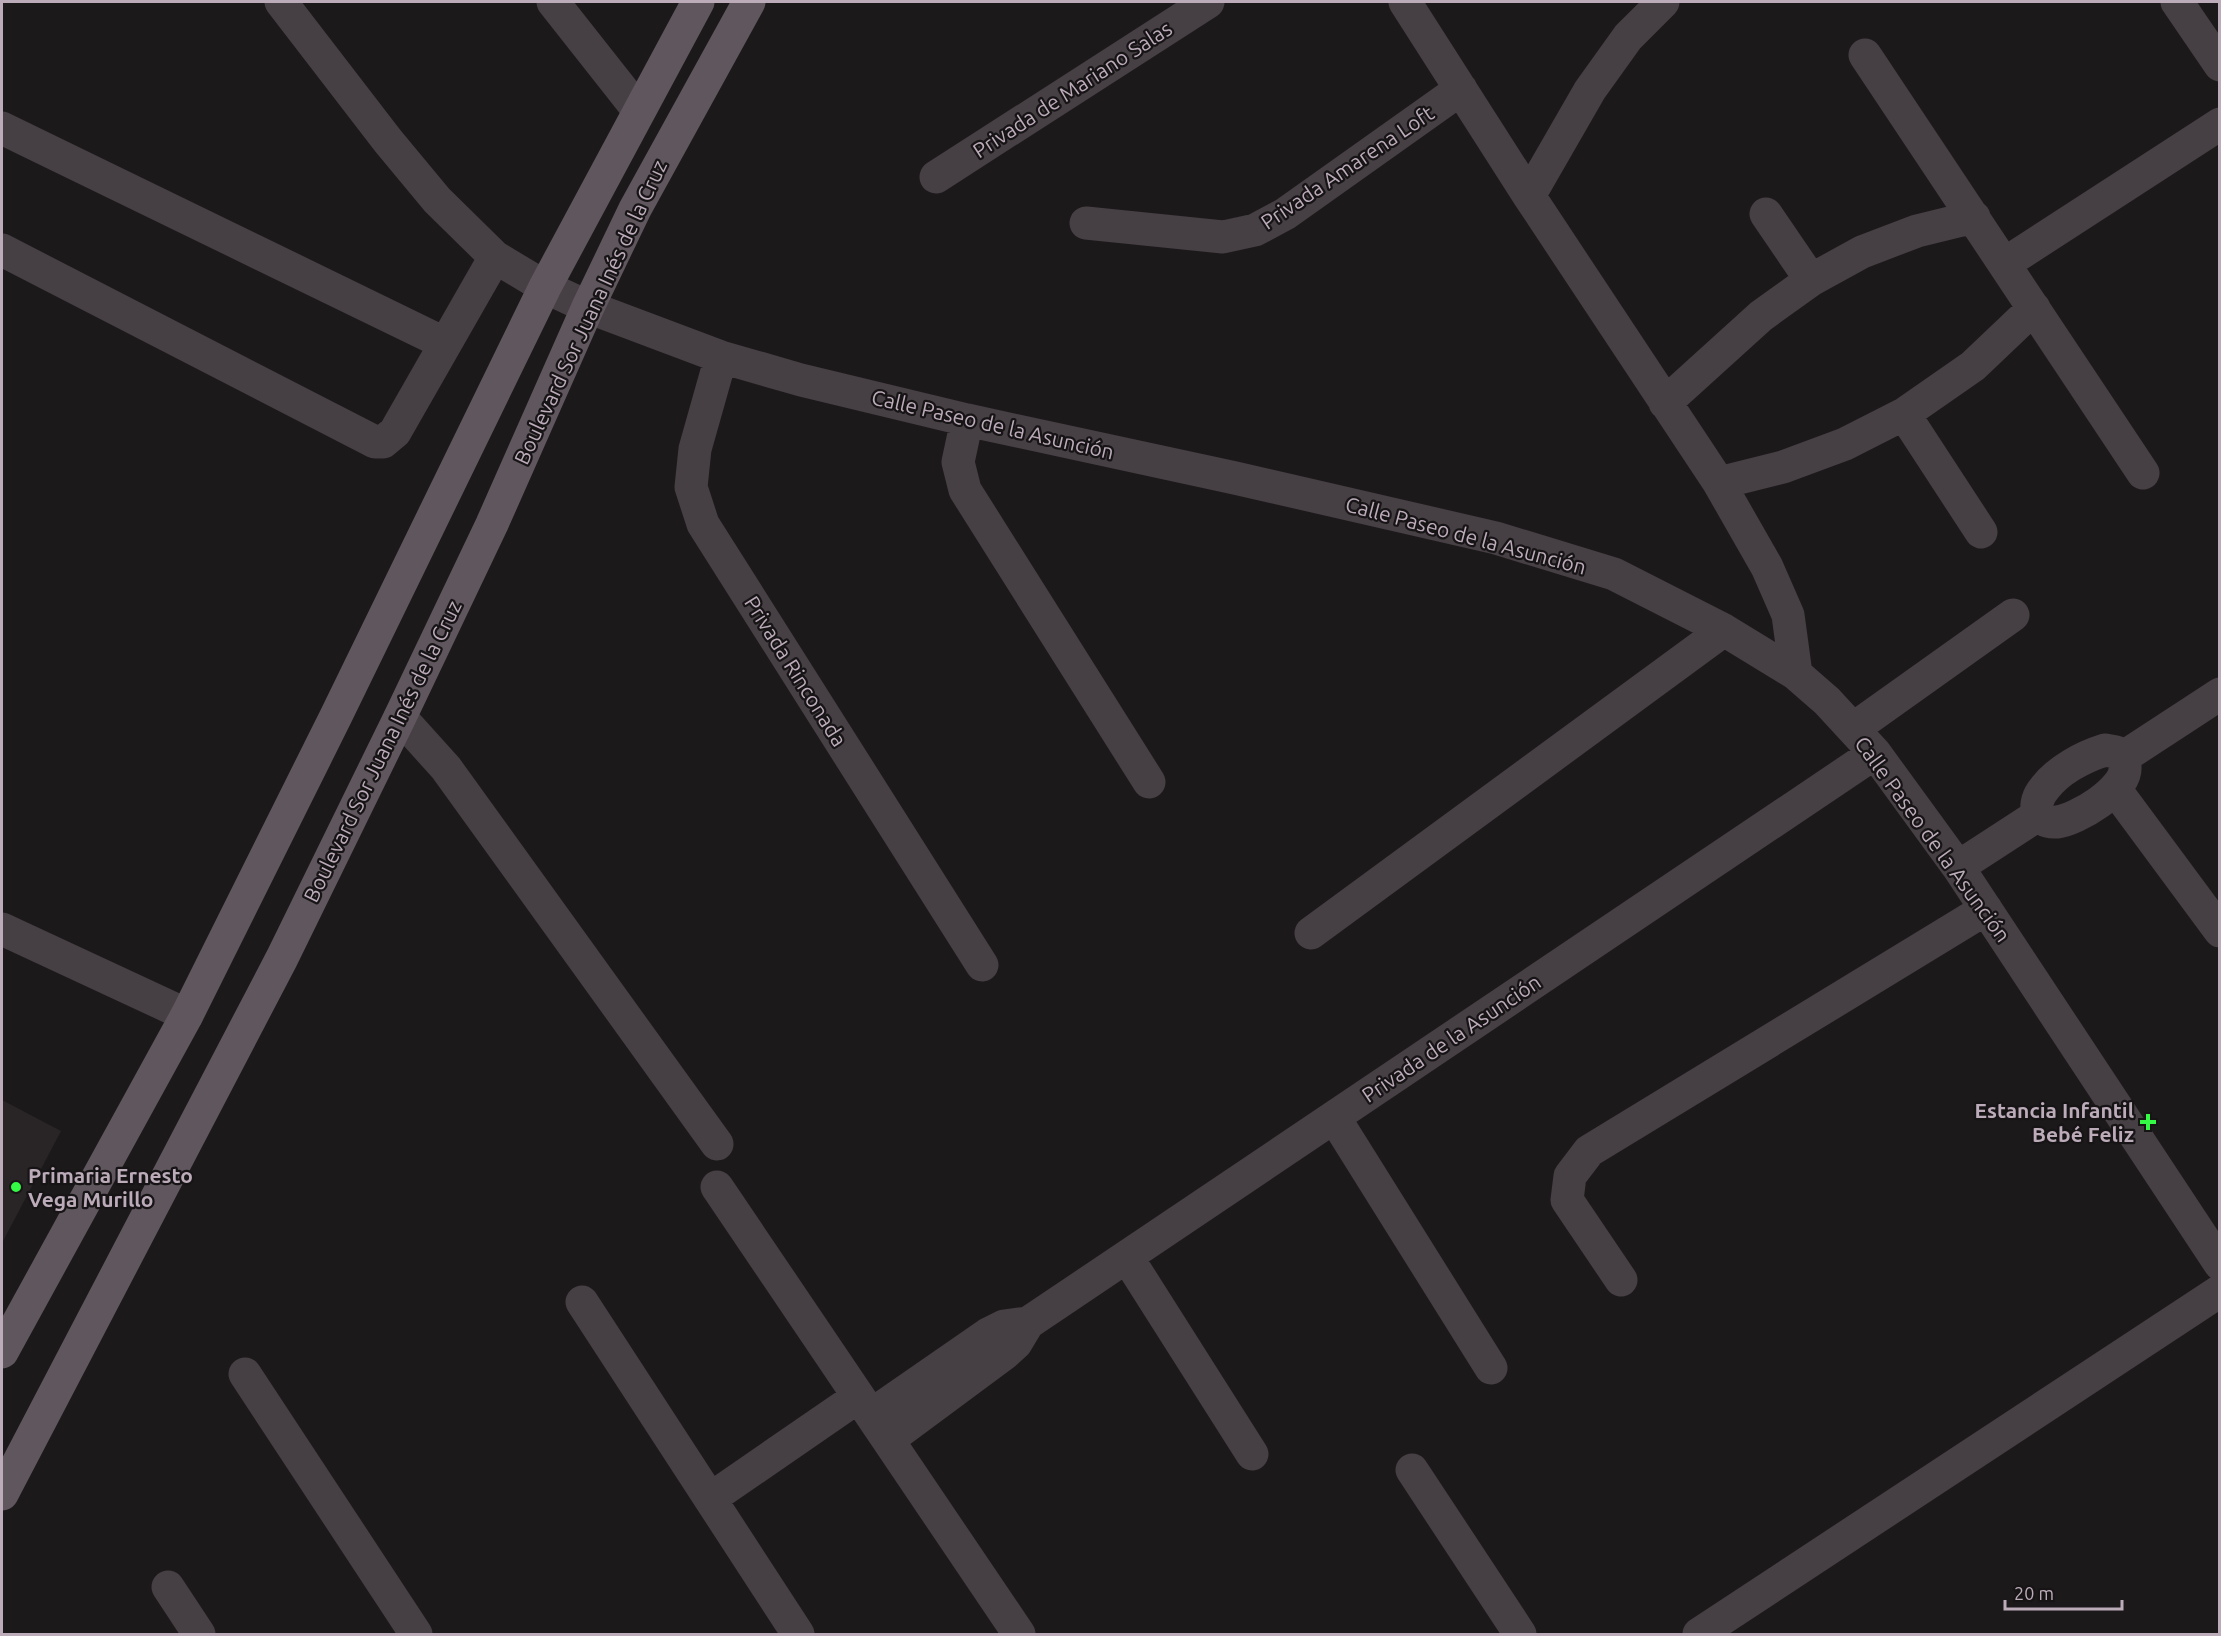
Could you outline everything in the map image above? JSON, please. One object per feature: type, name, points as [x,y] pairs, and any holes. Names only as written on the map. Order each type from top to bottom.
[{"type":"main road","name":"Boulevard Sor Juana Inés de la Cruz","points":[[2,1352],[187,1015],[342,705],[545,287],[698,2]]},
{"type":"main road","name":"Boulevard Sor Juana Inés de la Cruz","points":[[2,1494],[282,958],[492,524],[588,307],[635,208],[749,2]]},
{"type":"street","points":[[281,2],[430,192],[495,257],[545,287],[588,307]]},
{"type":"street","points":[[553,2],[639,111]]},
{"type":"street","name":"Privada de Mariano Salas","points":[[936,177],[1208,2]]},
{"type":"street","points":[[1405,2],[1529,196],[1719,483],[1767,567],[1788,615],[1796,674]]},
{"type":"street","points":[[1529,196],[1590,90],[1628,37],[1663,2]]},
{"type":"street","points":[[2177,2],[2220,65]]},
{"type":"street","points":[[1866,55],[2143,473]]},
{"type":"street","name":"Privada Amarena Loft","points":[[1086,223],[1223,237],[1255,230],[1285,214],[1461,89]]},
{"type":"street","points":[[2004,264],[2220,124]]},
{"type":"street","points":[[2,128],[444,343]]},
{"type":"street","points":[[1766,214],[1811,280]]},
{"type":"street","points":[[1665,403],[1761,316],[1811,280],[1873,248],[1917,231],[1974,217]]},
{"type":"street","points":[[2,250],[375,442],[383,442],[394,432],[495,257]]},
{"type":"street","name":"Calle Paseo de la Asunción","points":[[588,307],[721,357],[801,380],[967,420],[1496,538],[1614,574],[1724,630],[1796,674],[1827,701],[1875,753],[1958,867],[2220,1264]]},
{"type":"street","points":[[1719,483],[1783,467],[1845,444],[1904,414],[1973,366],[2034,309]]},
{"type":"street","name":"Privada Rinconada","points":[[721,357],[695,449],[691,487],[703,524],[982,965]]},
{"type":"street","points":[[1904,414],[1981,532]]},
{"type":"street","points":[[967,420],[958,462],[965,490],[1149,782]]},
{"type":"street","points":[[1853,729],[2013,615]]},
{"type":"street","points":[[1311,933],[1724,630]]},
{"type":"street","points":[[2122,758],[2220,694]]},
{"type":"street","points":[[400,717],[446,768],[717,1144]]},
{"type":"street","points":[[2105,750],[2116,752],[2122,758],[2126,770],[2115,789],[2080,813],[2059,822],[2046,822],[2038,815],[2035,807],[2038,796],[2048,784],[2090,755],[2105,750]]},
{"type":"street","name":"Privada de la Asunción","points":[[710,1499],[872,1417],[1004,1354],[1016,1343],[1028,1323],[1875,753]]},
{"type":"street","points":[[2115,789],[2220,931]]},
{"type":"street","points":[[1958,867],[2038,815]]},
{"type":"street","points":[[1621,1280],[1567,1200],[1570,1176],[1589,1151],[1986,909]]},
{"type":"street","points":[[2,928],[187,1015]]},
{"type":"street","points":[[1334,1117],[1491,1368]]},
{"type":"street","points":[[717,1187],[1019,1635]]},
{"type":"street","points":[[1126,1257],[1252,1454]]},
{"type":"street","points":[[1699,1635],[2220,1292]]},
{"type":"street","points":[[582,1302],[798,1635]]},
{"type":"street","points":[[245,1374],[416,1635]]},
{"type":"street","points":[[1412,1470],[1520,1635]]},
{"type":"street","points":[[168,1587],[199,1635]]},
{"type":"shaded area","name":"Primaria Ernesto Vega Murillo","points":[[2,1100],[61,1131],[2,1243]]},
{"type":"place","name":"Estancia Infantil Bebé Feliz","points":[[2148,1122]]},
{"type":"place","name":"Primaria Ernesto Vega Murillo","points":[[16,1187]]}]
